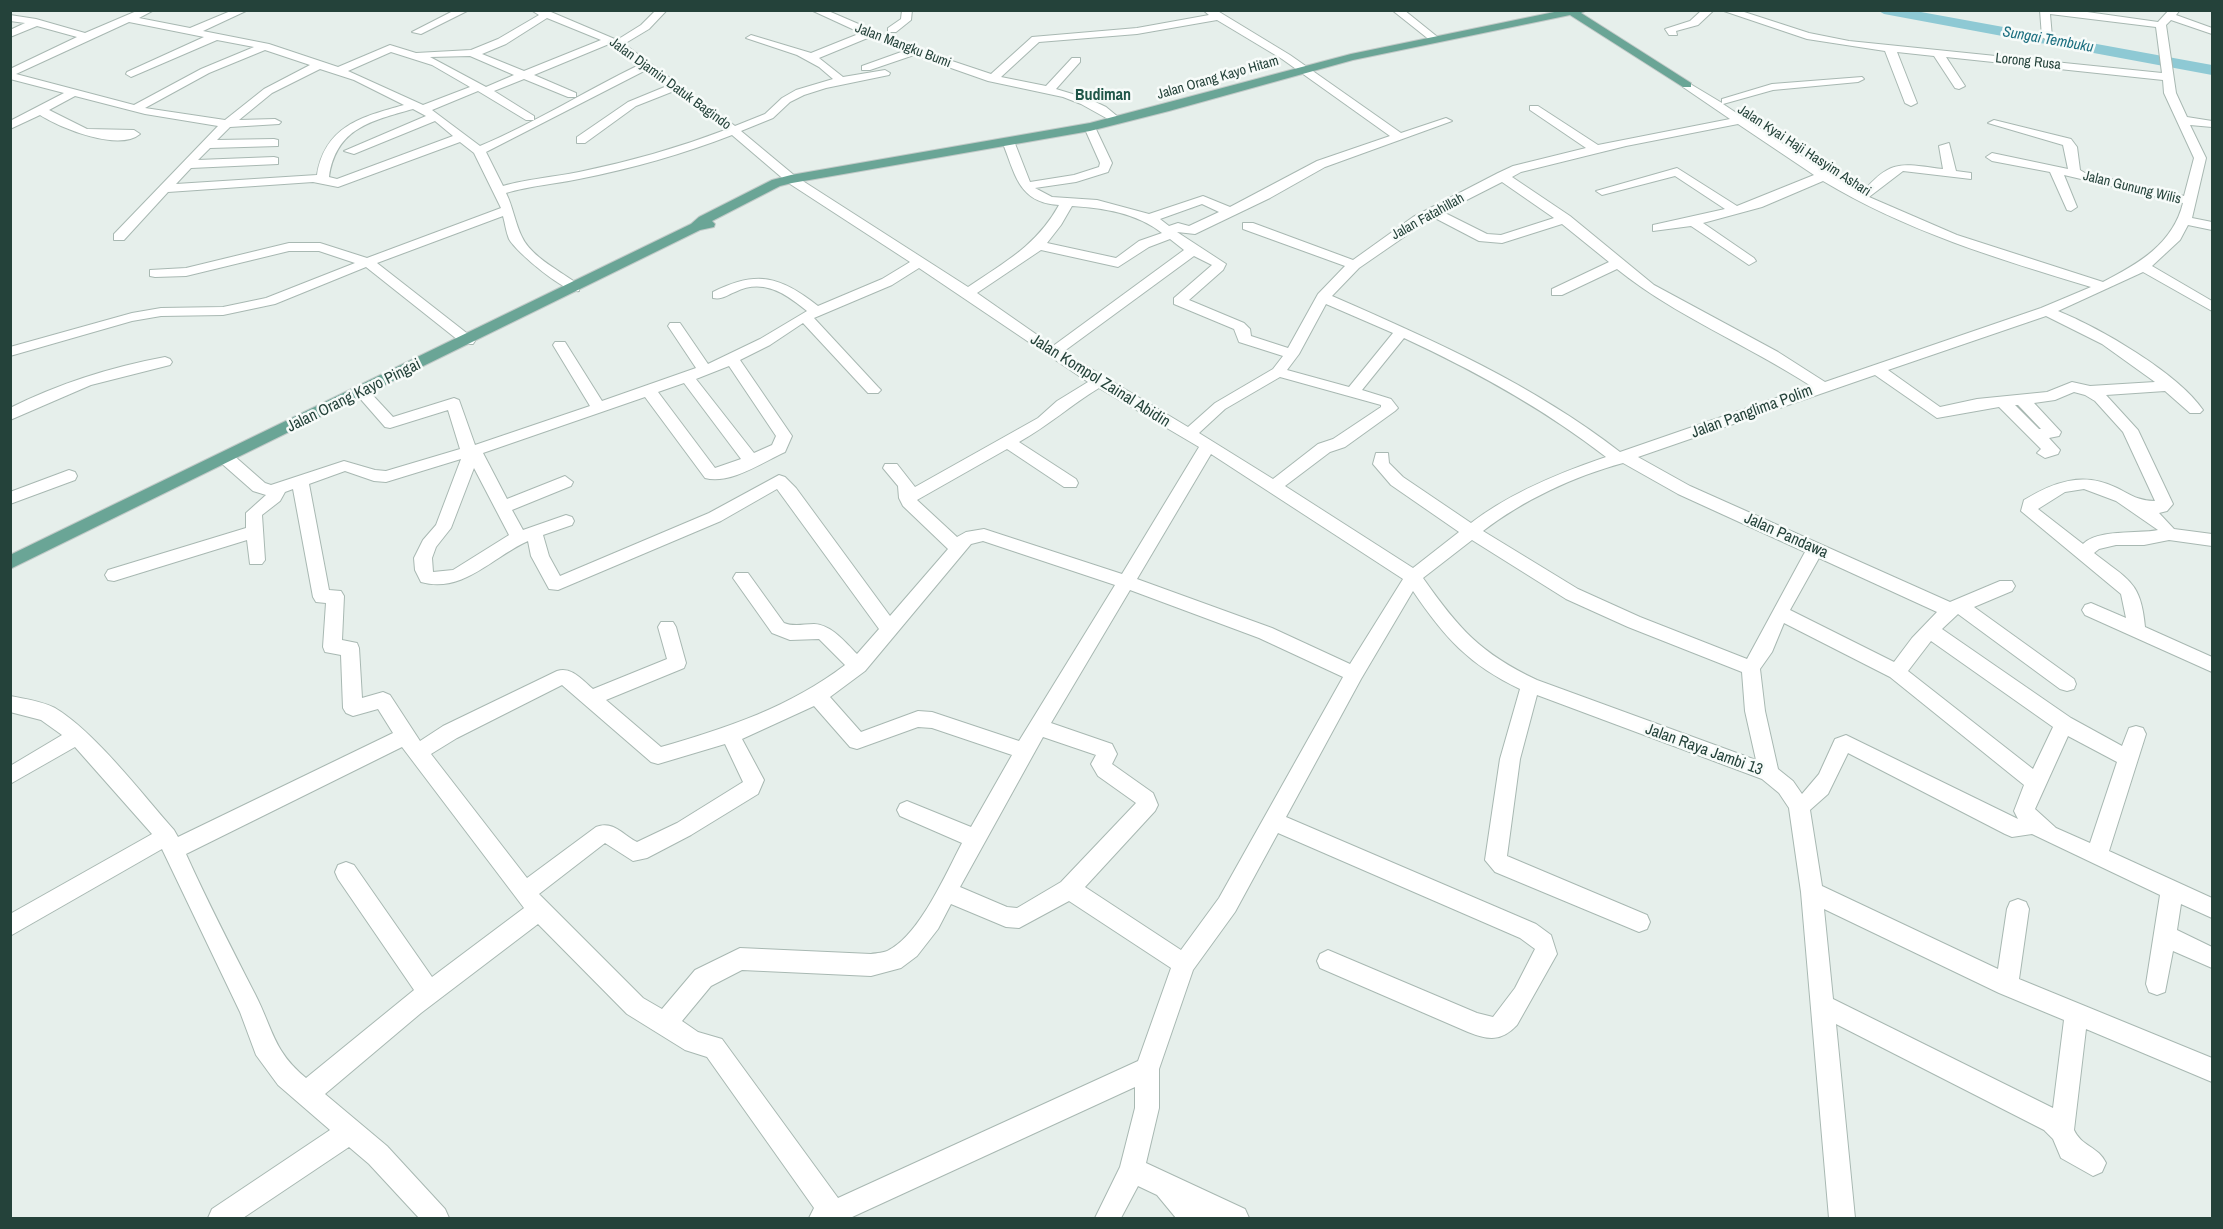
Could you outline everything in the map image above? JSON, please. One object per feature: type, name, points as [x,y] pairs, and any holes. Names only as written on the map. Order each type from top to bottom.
[{"type":"main road","name":"Jalan Orang Kayo Hitam","points":[[791,179],[1090,127],[1304,69],[1435,39],[1577,11]]},
{"type":"main road","points":[[1577,11],[1684,79]]},
{"type":"main road","name":"Jalan Orang Kayo Pingai","points":[[10,562],[468,341],[696,227],[712,224],[784,187],[791,179]]},
{"type":"street","points":[[12,18],[27,10]]},
{"type":"street","points":[[10,75],[86,37],[149,10]]},
{"type":"street","points":[[191,32],[243,10]]},
{"type":"street","points":[[417,32],[464,10]]},
{"type":"street","points":[[322,180],[323,162],[341,133],[357,124],[524,76],[613,42],[645,27],[662,10]]},
{"type":"street","name":"Jalan Mangku Bumi","points":[[816,10],[868,34],[992,78],[1086,101],[1117,121]]},
{"type":"street","points":[[892,30],[906,20],[907,10]]},
{"type":"street","points":[[1397,10],[1435,39]]},
{"type":"street","points":[[1673,33],[1670,29],[1694,23],[1709,10]]},
{"type":"street","name":"Lorong Rusa","points":[[1725,10],[1817,38],[1890,49],[2166,77]]},
{"type":"street","points":[[2046,36],[2046,10],[2161,26]]},
{"type":"street","points":[[412,54],[471,53],[508,39],[542,12]]},
{"type":"street","name":"Jalan Djamin Datuk Bagindo","points":[[542,12],[613,42],[733,130],[791,179]]},
{"type":"street","points":[[2187,212],[2206,159],[2182,120],[2166,77],[2161,26],[2172,13],[2212,31]]},
{"type":"street","points":[[992,78],[1036,39],[1099,36],[1172,27],[1213,14],[1304,69],[1399,136]]},
{"type":"street","points":[[12,18],[36,22],[86,37]]},
{"type":"street","points":[[127,19],[265,46],[339,71],[436,116],[479,152],[508,210],[516,239],[528,253],[574,288]]},
{"type":"street","points":[[10,33],[36,22]]},
{"type":"street","points":[[810,57],[868,34]]},
{"type":"street","points":[[130,74],[216,36]]},
{"type":"street","points":[[751,38],[785,46],[810,57],[842,83]]},
{"type":"street","points":[[107,136],[140,109],[205,71],[265,46]]},
{"type":"street","points":[[339,71],[387,48],[412,54],[458,73],[530,118]]},
{"type":"street","points":[[1890,49],[1911,103]]},
{"type":"street","points":[[863,69],[915,51]]},
{"type":"street","points":[[471,53],[572,95]]},
{"type":"street","points":[[1938,54],[1959,86]]},
{"type":"street","points":[[1048,91],[1076,60]]},
{"type":"street","points":[[119,237],[227,124],[268,91],[321,64]]},
{"type":"street","points":[[479,152],[529,130],[597,89],[646,66]]},
{"type":"street","points":[[499,190],[578,176],[704,142],[777,112],[783,102],[799,93],[885,73]]},
{"type":"street","points":[[10,75],[140,109],[227,124],[275,122]]},
{"type":"street","name":"Jalan Kyai Haji Hasyim Ashari","points":[[1684,79],[1726,101],[1868,193],[1912,217]]},
{"type":"street","name":"Jalan Kyai Haji Hasyim Ashari","points":[[1684,79],[1741,120],[1863,198],[1998,251],[2108,285]]},
{"type":"street","points":[[1726,101],[1772,87],[1858,79]]},
{"type":"street","points":[[581,140],[632,104],[675,87]]},
{"type":"street","points":[[10,126],[75,92]]},
{"type":"street","points":[[1988,107],[2000,136]]},
{"type":"street","points":[[1534,108],[1595,149]]},
{"type":"street","points":[[41,110],[69,129],[107,136],[134,134]]},
{"type":"street","points":[[350,151],[436,116]]},
{"type":"street","name":"Jalan Fatahillah","points":[[1189,434],[1220,406],[1278,372],[1292,354],[1323,297],[1354,266],[1382,244],[1434,213],[1502,176],[1595,149],[1741,120]]},
{"type":"street","points":[[2182,120],[2212,124]]},
{"type":"street","points":[[1038,245],[1118,263],[1144,244],[1178,227],[1191,231],[1322,164],[1446,121]]},
{"type":"street","name":"Jalan Gunung Wilis","points":[[1994,123],[2067,142],[2071,147],[2076,174]]},
{"type":"street","points":[[1026,186],[1076,178],[1104,169],[1106,164],[1090,127]]},
{"type":"street","points":[[163,189],[322,180],[338,183],[354,179],[462,137]]},
{"type":"street","points":[[1008,141],[1026,186],[1041,198],[1097,204],[1150,218],[1194,250],[1219,264],[1179,301],[1239,326],[1243,329],[1244,339],[1292,354]]},
{"type":"street","points":[[207,144],[274,143]]},
{"type":"street","points":[[1945,146],[1950,174]]},
{"type":"street","name":"Jalan Gunung Wilis","points":[[1992,157],[2076,174],[2187,212]]},
{"type":"street","points":[[188,164],[274,161]]},
{"type":"street","points":[[1868,193],[1900,167],[1966,176]]},
{"type":"street","name":"Jalan Gunung Wilis","points":[[2055,169],[2071,207]]},
{"type":"street","points":[[1602,191],[1677,172],[1735,210]]},
{"type":"street","points":[[1658,228],[1693,222],[1735,210],[1826,175]]},
{"type":"street","points":[[1502,176],[1564,219],[1649,288],[1773,355],[1822,387]]},
{"type":"street","name":"Jalan Kompol Zainal Abidin","points":[[791,179],[968,293],[1014,327],[1099,382],[1275,486],[1413,577]]},
{"type":"street","points":[[1150,218],[1203,200],[1229,212]]},
{"type":"street","points":[[968,293],[1038,245],[1055,225],[1068,201]]},
{"type":"street","points":[[10,352],[97,325],[151,313],[242,308],[300,290],[508,210]]},
{"type":"street","points":[[2187,212],[2212,221]]},
{"type":"street","points":[[2187,212],[2212,226]]},
{"type":"street","name":"Jalan Panglima Polim","points":[[1108,1218],[1132,1170],[1147,1108],[1147,1069],[1184,964],[1227,905],[1354,674],[1413,577],[1491,516],[1566,476],[2046,311],[2108,285],[2143,267],[2175,237],[2187,212]]},
{"type":"street","points":[[1434,213],[1484,238],[1502,239],[1564,219]]},
{"type":"street","points":[[1693,222],[1749,261]]},
{"type":"street","points":[[1248,226],[1354,266]]},
{"type":"street","points":[[155,273],[186,272],[289,247],[307,246],[369,262],[468,341]]},
{"type":"street","points":[[1054,352],[1194,250]]},
{"type":"street","points":[[226,458],[259,488],[277,491],[350,466],[376,477],[471,451],[733,360],[810,314],[887,282],[920,262]]},
{"type":"street","points":[[1557,292],[1617,263]]},
{"type":"street","points":[[2143,267],[2184,293],[2212,307]]},
{"type":"street","points":[[718,295],[747,284],[780,283],[810,314],[873,390]]},
{"type":"street","name":"Jalan Pandawa","points":[[1323,297],[1401,332],[1506,384],[1622,458],[1684,490],[1954,608],[2067,684]]},
{"type":"street","points":[[2046,311],[2110,342],[2170,386],[2195,410]]},
{"type":"street","points":[[675,326],[705,371]]},
{"type":"street","points":[[1352,393],[1401,332]]},
{"type":"street","points":[[560,345],[600,408]]},
{"type":"street","points":[[649,391],[711,474],[716,475],[729,471],[779,448],[784,436],[733,360]]},
{"type":"street","points":[[10,416],[34,402],[98,376],[165,362]]},
{"type":"street","points":[[1877,369],[1937,413],[2002,401],[2050,397],[2072,387],[2090,391],[2170,386]]},
{"type":"street","points":[[1275,486],[1324,448],[1339,443],[1390,408],[1386,402],[1278,372]]},
{"type":"street","points":[[687,377],[751,461]]},
{"type":"street","points":[[907,498],[1043,422],[1062,404],[1099,382]]},
{"type":"street","points":[[2090,391],[2100,398],[2130,430],[2165,504],[2161,507],[2138,507]]},
{"type":"street","points":[[362,392],[390,423],[454,403],[471,451],[503,507],[527,535],[555,584],[715,517],[779,481],[790,492],[889,629]]},
{"type":"street","points":[[2021,399],[2053,432],[2036,435]]},
{"type":"street","points":[[2002,401],[2052,450],[2045,453]]},
{"type":"street","points":[[1008,442],[1070,483]]},
{"type":"street","points":[[664,1023],[704,978],[740,960],[871,965],[893,961],[909,949],[947,892],[1038,727],[1208,445]]},
{"type":"street","points":[[471,451],[443,528],[426,551],[424,570],[427,577],[435,579],[451,577],[473,568],[496,550],[566,520]]},
{"type":"street","points":[[1382,457],[1381,464],[1391,476],[1470,531],[1572,594],[1634,622],[1751,668]]},
{"type":"street","points":[[891,468],[906,484],[907,498],[958,548]]},
{"type":"street","points":[[10,498],[69,477]]},
{"type":"street","points":[[300,482],[322,597],[335,596],[332,647],[350,648],[353,708],[383,700],[417,753],[539,910],[635,1006],[693,1042],[714,1047],[828,1216],[1147,1069]]},
{"type":"street","points":[[503,507],[565,482]]},
{"type":"street","points":[[2136,631],[2134,604],[2128,590],[2092,562],[2085,553],[2036,518],[2029,511],[2030,504],[2044,495],[2081,482],[2105,486],[2159,522],[2169,534]]},
{"type":"street","points":[[256,560],[254,513],[274,497],[277,491]]},
{"type":"street","points":[[117,578],[167,567],[169,558],[254,532]]},
{"type":"street","points":[[2085,553],[2100,541],[2144,539],[2169,534],[2212,540]]},
{"type":"street","points":[[417,753],[450,732],[556,678],[570,678],[658,756],[730,735],[817,696],[858,666],[958,548],[972,536],[984,535],[1125,582],[1303,648],[1354,674]]},
{"type":"street","points":[[1769,773],[1755,711],[1751,668],[1763,652],[1779,613],[1815,549]]},
{"type":"street","name":"Jalan Raya Jambi 13","points":[[1413,577],[1444,622],[1468,648],[1498,670],[1530,685],[1769,773],[1786,787],[1798,806],[1812,892],[1843,1218]]},
{"type":"street","points":[[741,578],[778,628],[790,633],[815,631],[825,634],[858,666]]},
{"type":"street","points":[[1897,672],[1918,644],[1954,608],[2006,586]]},
{"type":"street","points":[[2091,610],[2212,665]]},
{"type":"street","points":[[1779,613],[1897,672],[2036,783]]},
{"type":"street","points":[[592,698],[677,663],[667,627]]},
{"type":"street","points":[[1931,632],[2064,724],[2127,758]]},
{"type":"street","points":[[1530,685],[1510,759],[1496,860],[1503,865],[1639,922]]},
{"type":"street","points":[[817,696],[857,741],[918,719],[932,720],[1024,752]]},
{"type":"street","points":[[10,704],[31,707],[48,714],[77,736],[170,843],[250,1008],[264,1047],[286,1077],[378,1155],[436,1218]]},
{"type":"street","points":[[2064,724],[2028,796],[2024,811],[2032,822],[2049,834],[2212,908]]},
{"type":"street","points":[[947,892],[1006,917],[1019,918],[1069,889],[1148,805],[1146,799],[1101,764],[1107,754],[1105,750],[1038,727]]},
{"type":"street","points":[[2097,855],[2136,734]]},
{"type":"street","points":[[525,892],[603,833],[609,834],[633,852],[640,851],[684,829],[751,788],[754,780],[730,735]]},
{"type":"street","points":[[10,776],[77,736]]},
{"type":"street","points":[[10,926],[170,843],[405,736]]},
{"type":"street","points":[[1798,806],[1813,800],[1826,781],[1842,745],[1846,743],[2012,828],[2025,827],[2032,822]]},
{"type":"street","points":[[907,810],[976,840]]},
{"type":"street","points":[[1273,821],[1528,931],[1544,941],[1546,949],[1546,954],[1514,1011],[1495,1028],[1476,1024],[1329,962]]},
{"type":"street","points":[[346,872],[430,993]]},
{"type":"street","points":[[1069,889],[1184,964]]},
{"type":"street","points":[[2157,984],[2172,890]]},
{"type":"street","points":[[1812,892],[2007,985],[2212,1070]]},
{"type":"street","points":[[2007,985],[2018,909]]},
{"type":"street","points":[[306,1094],[430,993],[539,910]]},
{"type":"street","points":[[2163,936],[2212,958]]},
{"type":"street","points":[[1822,1005],[2053,1121],[2062,1130],[2070,1149],[2092,1163]]},
{"type":"street","points":[[2062,1130],[2076,1015]]},
{"type":"street","points":[[221,1218],[349,1132]]},
{"type":"street","points":[[1132,1170],[1236,1218]]},
{"type":"street","points":[[1161,1184],[1193,1218]]},
{"type":"waterway","name":"Sungai Tembuku","points":[[1884,10],[2212,70]]},
{"type":"district","name":"Budiman","points":[[1103,96]]}]
